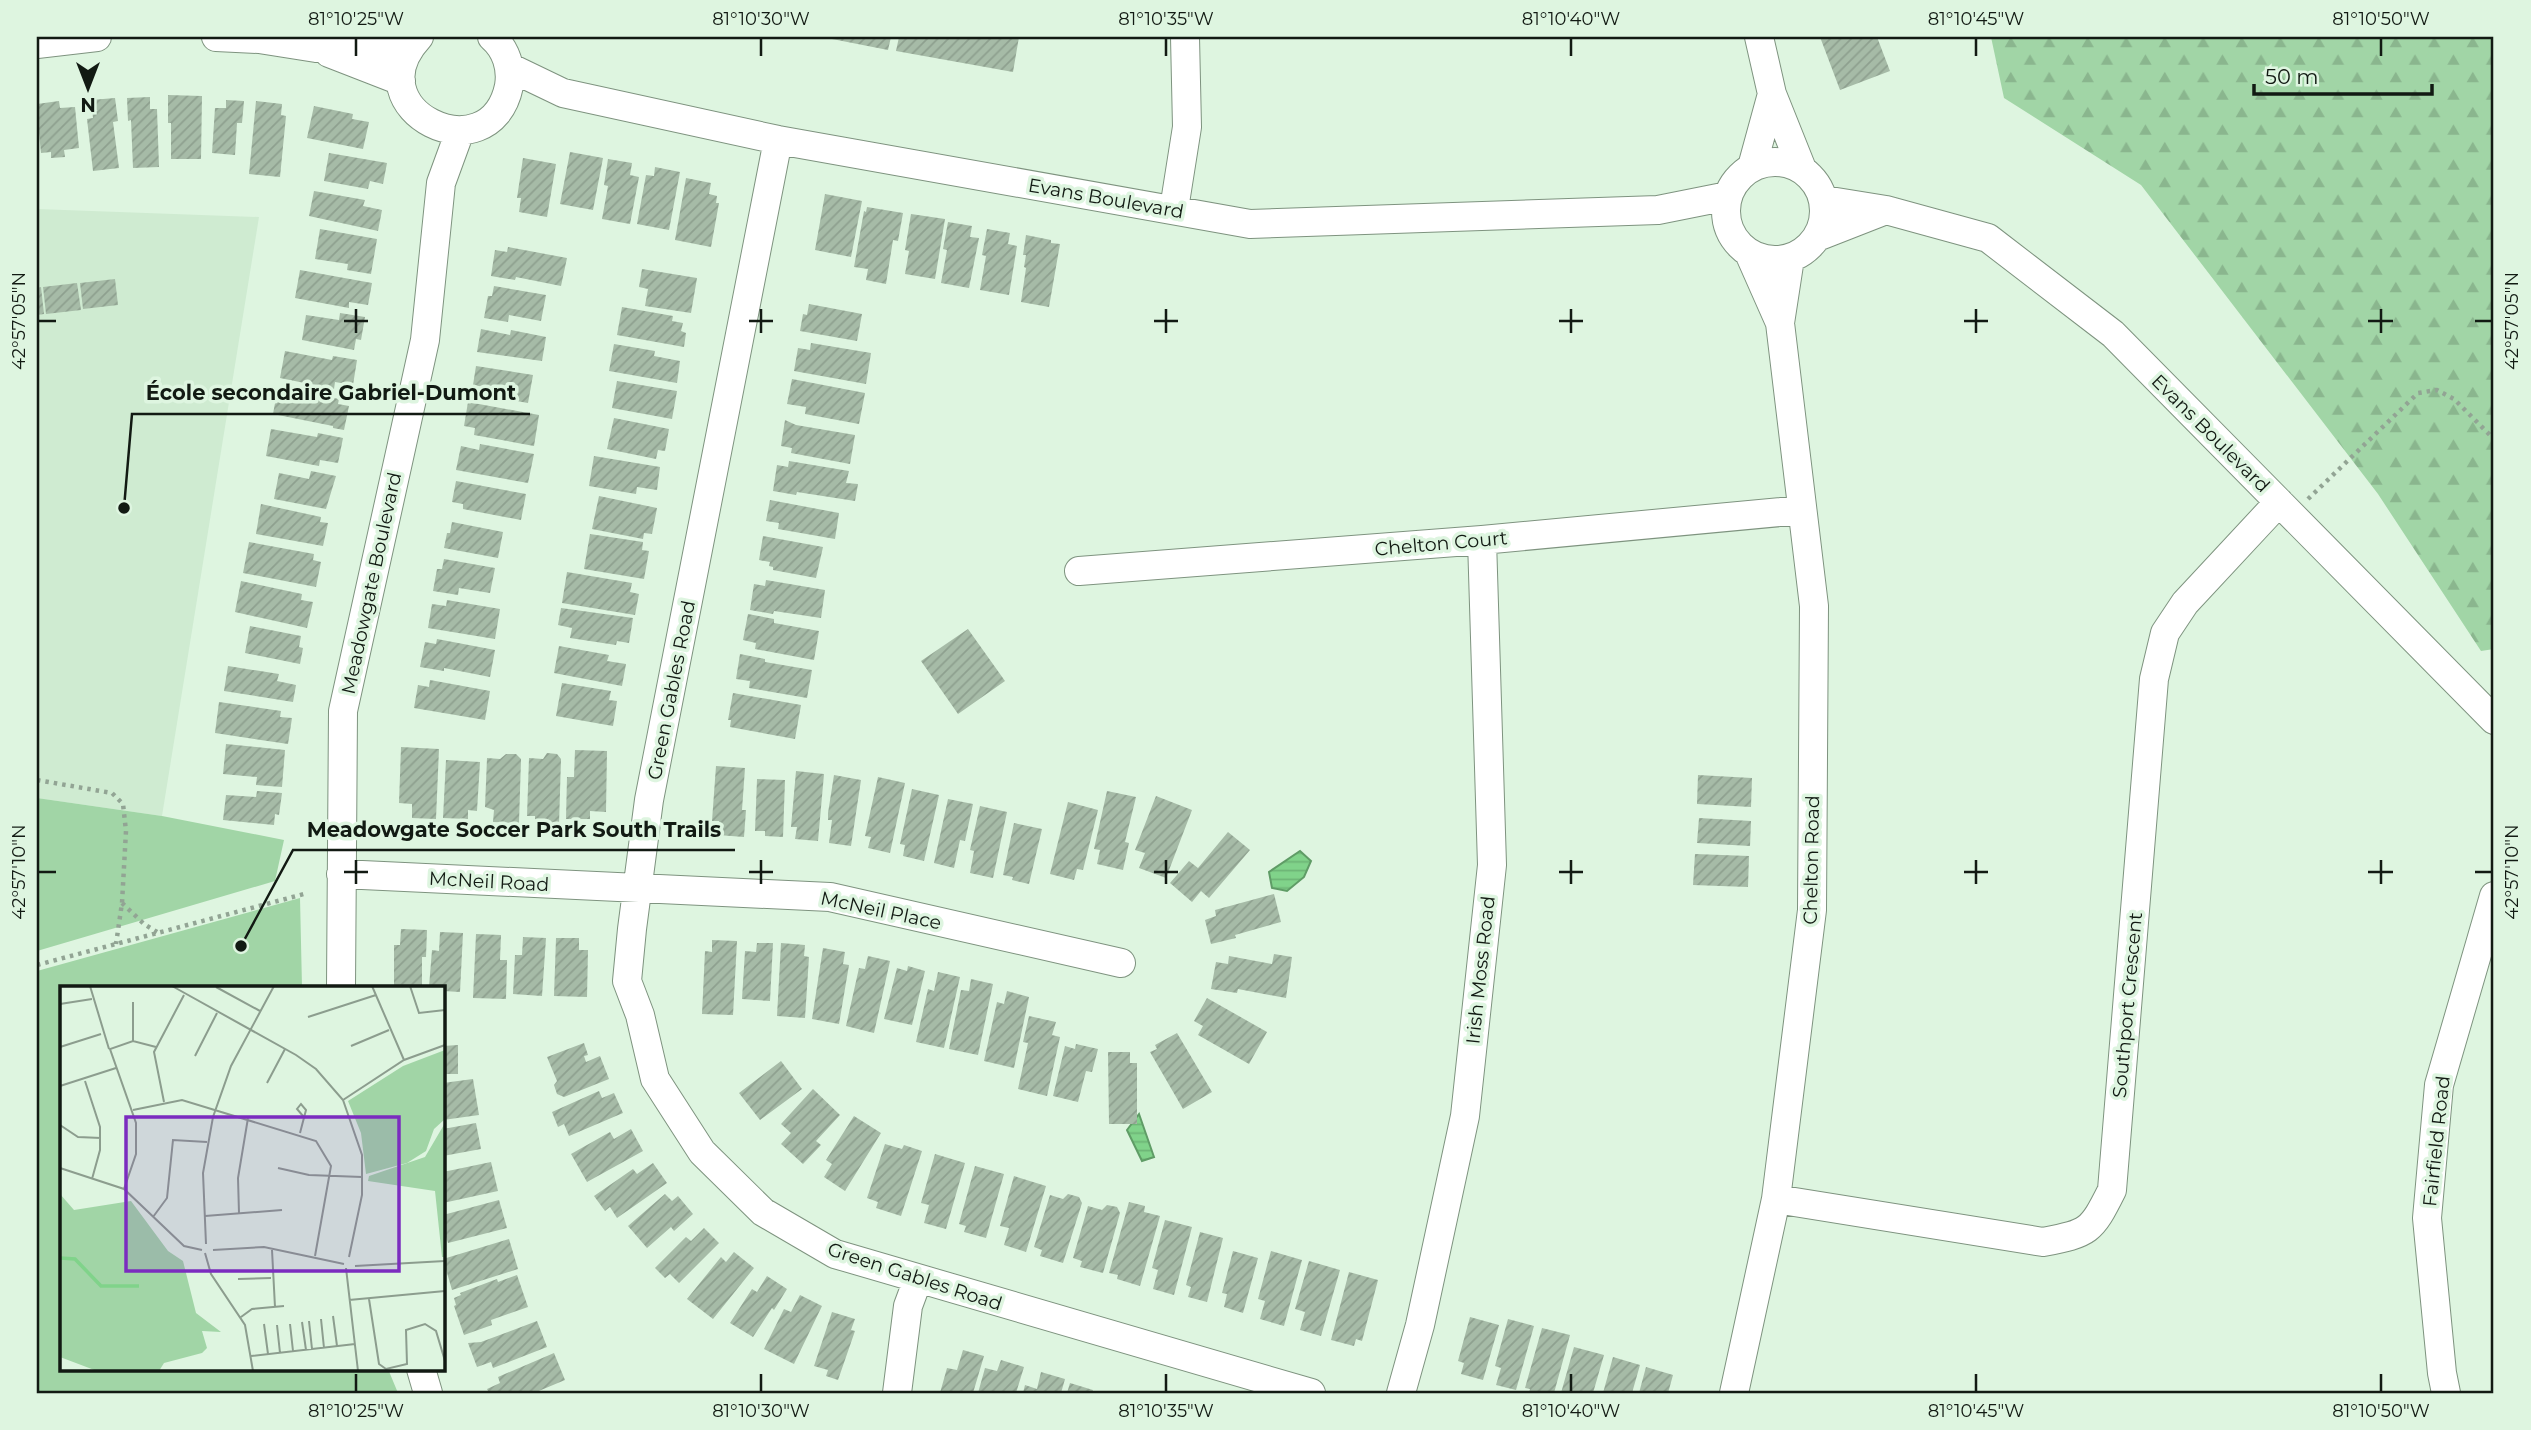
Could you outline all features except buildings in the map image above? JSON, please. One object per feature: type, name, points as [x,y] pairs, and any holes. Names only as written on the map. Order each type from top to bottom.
[{"type":"street","points":[[37,44],[97,37]]},
{"type":"street","points":[[216,37],[259,39],[317,48],[414,42]]},
{"type":"street","points":[[414,42],[402,64],[401,81],[405,98],[415,113],[429,124],[445,130],[460,131],[488,120],[499,110],[506,96],[510,82],[509,67],[505,53],[492,37]]},
{"type":"street","points":[[1174,209],[1187,127],[1185,37]]},
{"type":"street","points":[[1759,37],[1772,94],[1802,169],[1819,188],[1824,200],[1823,225],[1809,247],[1790,258],[1773,260],[1749,253],[1739,244],[1727,209],[1741,175],[1752,167],[1777,162],[1790,163],[1802,169]]},
{"type":"street","points":[[317,48],[401,81]]},
{"type":"street","name":"Evans Boulevard","points":[[509,67],[563,93],[778,140],[1250,224],[1727,209]]},
{"type":"street","name":"Evans Boulevard","points":[[506,96],[563,93]]},
{"type":"street","points":[[1752,167],[1772,94]]},
{"type":"street","name":"Meadowgate Boulevard","points":[[429,124],[441,183]]},
{"type":"street","name":"Meadowgate Boulevard","points":[[341,986],[343,711],[425,340],[441,183],[460,131]]},
{"type":"street","name":"Green Gables Road","points":[[778,140],[649,800],[627,981],[639,1015],[655,1079],[702,1153],[763,1212],[835,1254],[1311,1393]]},
{"type":"street","name":"Evans Boulevard","points":[[1824,200],[1886,210],[1988,238],[2113,334],[2494,720]]},
{"type":"street","points":[[1817,237],[1886,210]]},
{"type":"street","name":"Chelton Road","points":[[1749,253],[1780,323]]},
{"type":"street","name":"Chelton Road","points":[[1734,1393],[1776,1199],[1812,910],[1814,606],[1780,323],[1790,258]]},
{"type":"street","name":"Southport Crescent","points":[[1776,1199],[2043,1242],[2079,1235],[2098,1218],[2112,1190],[2154,679],[2165,633],[2185,603],[2285,508]]},
{"type":"street","name":"Chelton Court","points":[[1079,571],[1482,540],[1802,510]]},
{"type":"street","name":"Irish Moss Road","points":[[1401,1393],[1420,1325],[1465,1116],[1492,865],[1482,540]]},
{"type":"street","name":"McNeil Road","points":[[341,874],[638,888]]},
{"type":"street","name":"McNeil Place","points":[[638,888],[830,897],[1121,963]]},
{"type":"street","name":"Fairfield Road","points":[[2446,1393],[2427,1218],[2439,1085],[2494,896]]},
{"type":"street","points":[[897,1393],[908,1307],[918,1279]]},
{"type":"street","points":[[421,1370],[428,1393]]},
{"type":"path","points":[[2285,508],[2418,393],[2437,390],[2454,399],[2494,439]]},
{"type":"path","points":[[37,780],[111,793],[123,804],[125,831],[122,903],[116,944]]},
{"type":"path","points":[[37,965],[304,894]]},
{"type":"path","points":[[122,903],[158,933]]},
{"type":"shaded area","points":[[37,209],[259,217],[162,816],[37,798]]},
{"type":"shaded area","points":[[1300,851],[1311,861],[1304,877],[1287,891],[1272,888],[1269,872]]},
{"type":"shaded area","points":[[1139,1114],[1154,1157],[1142,1161],[1127,1130]]},
{"type":"green space","points":[[1991,37],[2494,37],[2494,649],[2481,651],[2378,494],[2141,185],[2004,98]]},
{"type":"green space","points":[[37,798],[162,816],[284,840],[275,881],[37,951]]},
{"type":"green space","points":[[300,898],[302,986],[60,986],[60,1370],[388,1370],[398,1393],[37,1393],[37,971]]},
{"type":"place","name":"École secondaire Gabriel-Dumont","points":[[124,508]]},
{"type":"place","name":"Meadowgate Soccer Park South Trails","points":[[241,946]]}]
